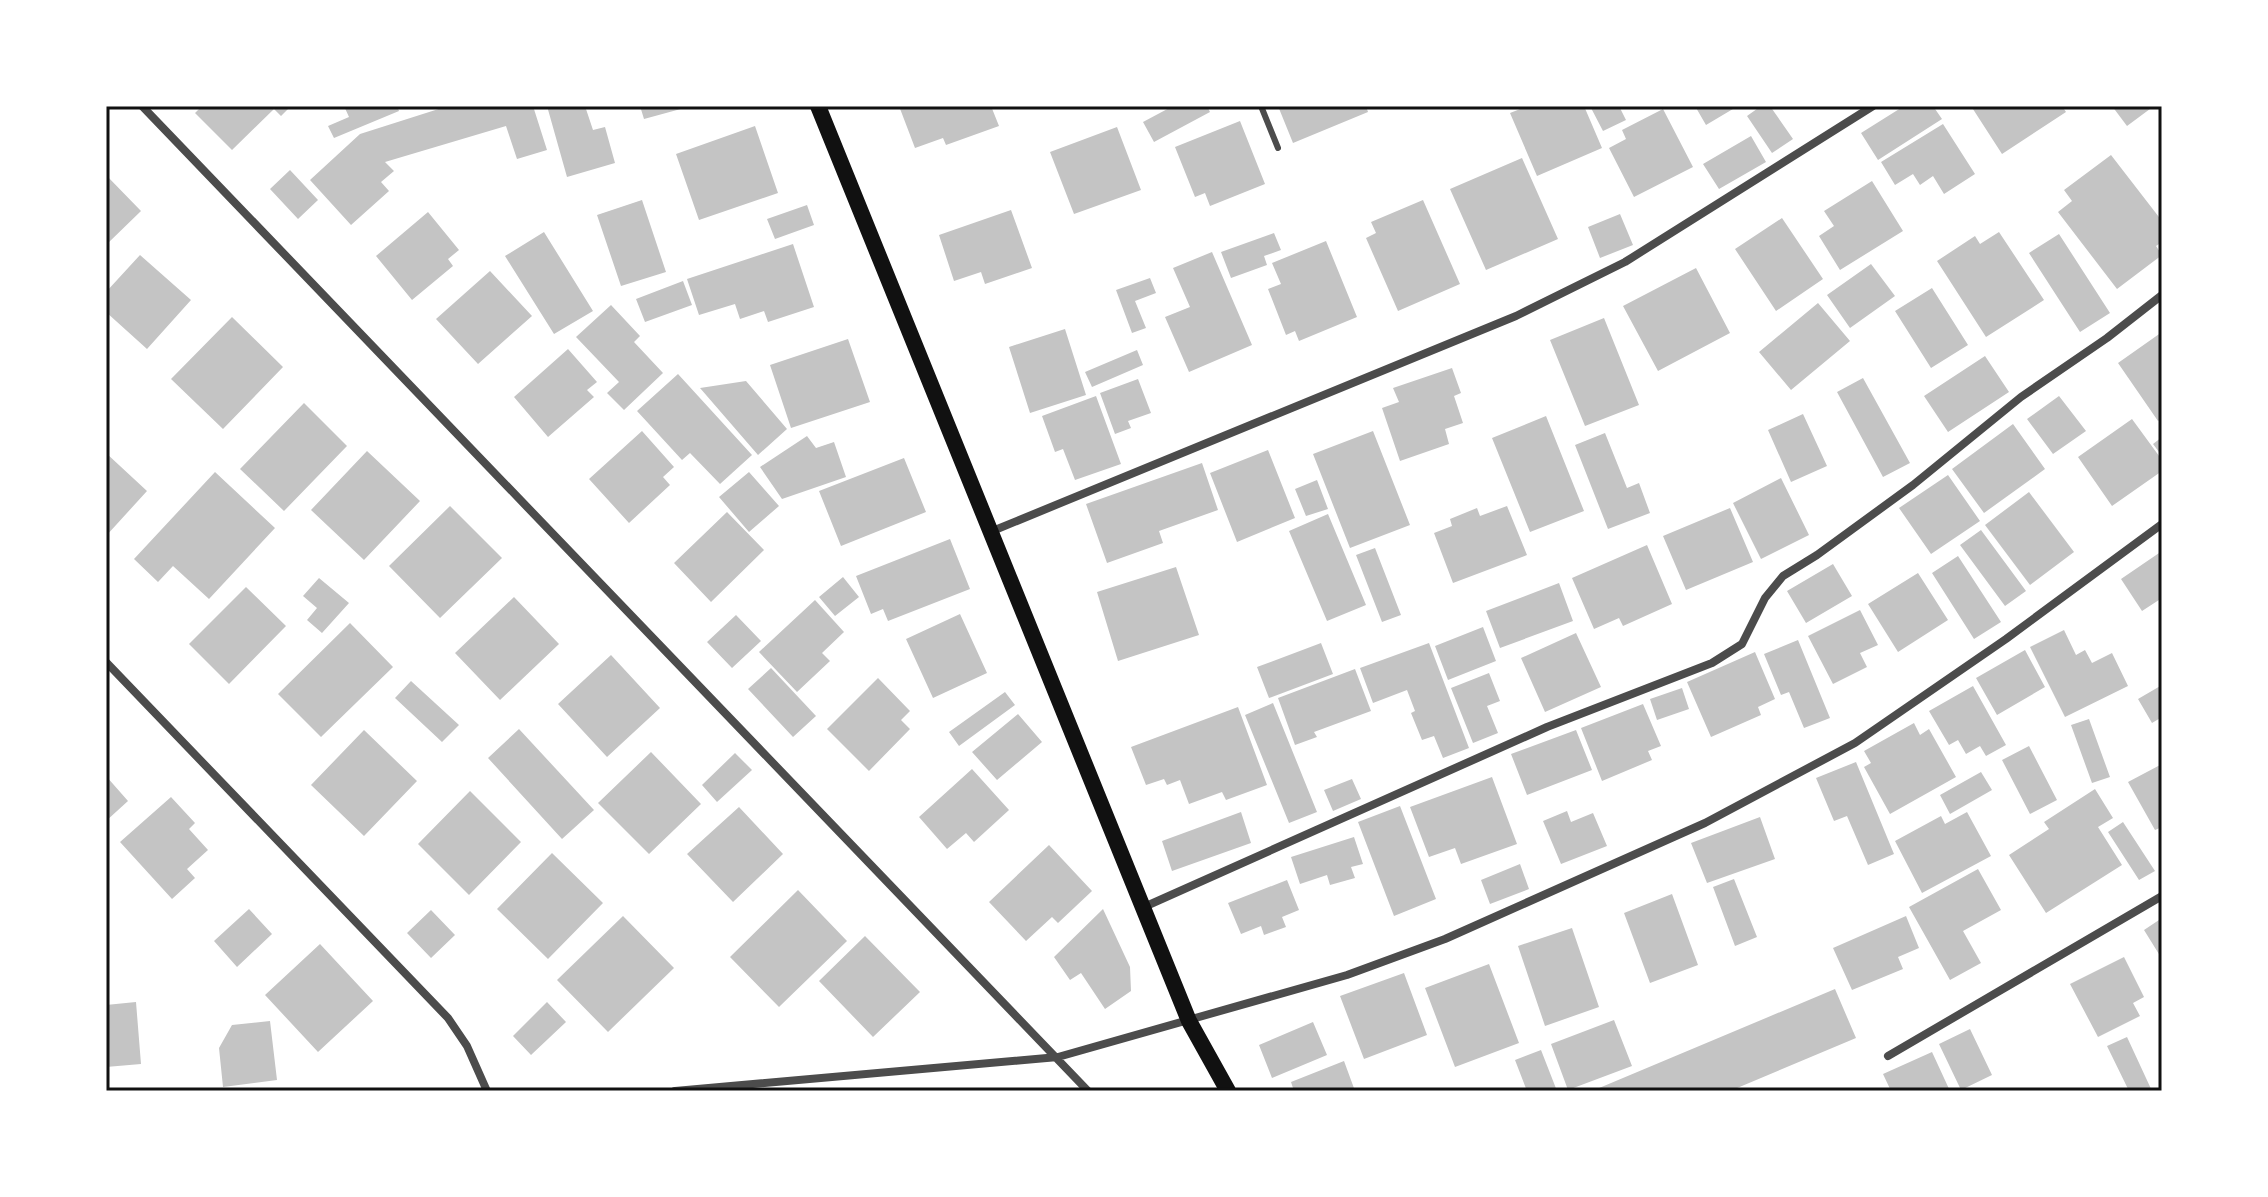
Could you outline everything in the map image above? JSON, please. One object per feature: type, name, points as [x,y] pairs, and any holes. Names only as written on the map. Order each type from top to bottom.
[{"type":"main road","points":[[818,106],[1189,1021],[1228,1091]]},
{"type":"street","points":[[142,106],[1088,1091]]},
{"type":"street","points":[[990,532],[1516,316],[1625,262],[1873,106]]},
{"type":"street","points":[[1143,907],[1547,727],[1712,663],[1742,644],[1765,598],[1783,576],[1913,485],[2021,397],[2107,338],[2162,295]]},
{"type":"street","points":[[675,1091],[1058,1057],[1347,975],[1445,939],[1705,823],[1855,743],[2006,639],[2162,524]]},
{"type":"street","points":[[106,662],[448,1018],[467,1046],[487,1091]]},
{"type":"street","points":[[1888,1056],[2162,896]]},
{"type":"lane","points":[[1261,106],[1278,148]]},
{"type":"building","points":[[202,106],[291,106],[281,116],[274,109],[232,150],[195,113]]},
{"type":"building","points":[[344,106],[397,106],[399,111],[334,138],[328,126],[349,117]]},
{"type":"building","points":[[448,106],[533,106],[547,150],[517,159],[506,126],[385,162],[394,171],[381,182],[389,191],[351,225],[310,180],[360,134]]},
{"type":"building","points":[[547,106],[585,106],[593,130],[605,127],[615,163],[567,177]]},
{"type":"building","points":[[640,106],[687,106],[688,107],[644,119]]},
{"type":"building","points":[[899,106],[991,106],[999,126],[946,145],[943,138],[915,148]]},
{"type":"building","points":[[1173,106],[1207,106],[1210,112],[1154,142],[1143,122]]},
{"type":"building","points":[[1278,106],[1366,106],[1368,112],[1293,143]]},
{"type":"building","points":[[1528,106],[1584,106],[1602,148],[1537,176],[1510,113]]},
{"type":"building","points":[[1590,106],[1619,106],[1626,120],[1603,131]]},
{"type":"building","points":[[1695,106],[1738,106],[1706,125]]},
{"type":"building","points":[[1761,106],[1770,106],[1793,139],[1772,153],[1747,116]]},
{"type":"building","points":[[1904,106],[1933,106],[1942,119],[1878,160],[1861,133]]},
{"type":"building","points":[[1971,106],[2062,106],[2066,112],[2002,154]]},
{"type":"building","points":[[2112,106],[2154,106],[2127,126]]},
{"type":"building","points":[[1663,109],[1693,167],[1634,197],[1609,148],[1626,139],[1622,130]]},
{"type":"building","points":[[1240,121],[1265,184],[1210,206],[1205,193],[1195,197],[1175,147]]},
{"type":"building","points":[[1943,124],[1975,174],[1944,194],[1933,176],[1920,185],[1913,174],[1895,185],[1881,162]]},
{"type":"building","points":[[755,126],[778,193],[699,220],[676,154]]},
{"type":"building","points":[[1117,127],[1141,190],[1074,214],[1050,152]]},
{"type":"building","points":[[1751,136],[1766,162],[1719,189],[1703,164]]},
{"type":"building","points":[[2111,155],[2162,221],[2162,242],[2156,246],[2162,255],[2117,289],[2058,212],[2072,201],[2064,190]]},
{"type":"building","points":[[1522,158],[1558,239],[1486,270],[1450,189]]},
{"type":"building","points":[[290,170],[318,200],[298,219],[270,189]]},
{"type":"building","points":[[106,175],[141,211],[106,245]]},
{"type":"building","points":[[1872,181],[1903,231],[1840,270],[1819,236],[1834,226],[1824,211]]},
{"type":"building","points":[[642,200],[666,272],[621,286],[597,215]]},
{"type":"building","points":[[1423,200],[1460,284],[1398,311],[1366,238],[1376,233],[1371,222]]},
{"type":"building","points":[[807,205],[814,225],[775,239],[767,219]]},
{"type":"building","points":[[1011,210],[1032,268],[985,284],[981,272],[954,281],[939,235]]},
{"type":"building","points":[[428,212],[459,250],[448,259],[453,266],[412,300],[376,256]]},
{"type":"building","points":[[1620,214],[1633,245],[1600,258],[1588,227]]},
{"type":"building","points":[[1782,218],[1823,279],[1776,311],[1735,249]]},
{"type":"building","points":[[544,232],[593,311],[554,334],[505,256]]},
{"type":"building","points":[[1999,232],[2044,300],[1986,337],[1937,261],[1975,236],[1980,244]]},
{"type":"building","points":[[1274,233],[1281,250],[1264,256],[1267,265],[1231,278],[1221,252]]},
{"type":"building","points":[[2059,234],[2110,313],[2080,332],[2029,253]]},
{"type":"building","points":[[1326,241],[1357,317],[1299,341],[1295,331],[1286,335],[1268,289],[1281,284],[1272,263]]},
{"type":"building","points":[[793,244],[814,307],[768,322],[764,311],[740,319],[735,304],[699,315],[687,279]]},
{"type":"building","points":[[1212,252],[1252,345],[1189,372],[1165,317],[1190,307],[1173,268]]},
{"type":"building","points":[[140,255],[191,300],[147,349],[106,312],[106,292]]},
{"type":"building","points":[[1871,264],[1895,296],[1850,328],[1827,295]]},
{"type":"building","points":[[1696,268],[1730,333],[1658,371],[1623,306]]},
{"type":"building","points":[[490,271],[532,316],[478,364],[436,319]]},
{"type":"building","points":[[1150,278],[1156,293],[1135,301],[1146,328],[1132,333],[1116,290]]},
{"type":"building","points":[[683,281],[692,305],[645,322],[636,299]]},
{"type":"building","points":[[1932,288],[1968,345],[1931,368],[1895,311]]},
{"type":"building","points":[[1818,303],[1850,341],[1791,390],[1759,352]]},
{"type":"building","points":[[611,305],[640,336],[634,342],[663,373],[624,410],[607,393],[619,382],[576,337]]},
{"type":"building","points":[[232,317],[283,367],[223,429],[171,379]]},
{"type":"building","points":[[1604,318],[1639,405],[1585,426],[1550,340]]},
{"type":"building","points":[[1065,329],[1086,395],[1030,413],[1009,347]]},
{"type":"building","points":[[2162,332],[2162,418],[2158,421],[2118,363]]},
{"type":"building","points":[[848,339],[870,402],[791,428],[770,365]]},
{"type":"building","points":[[568,349],[597,382],[587,390],[594,397],[548,437],[514,397]]},
{"type":"building","points":[[1137,350],[1143,365],[1092,387],[1085,372]]},
{"type":"building","points":[[1985,356],[2009,392],[1948,432],[1924,396]]},
{"type":"building","points":[[1452,368],[1461,393],[1454,396],[1463,423],[1445,429],[1449,444],[1400,461],[1382,408],[1399,402],[1393,388]]},
{"type":"building","points":[[678,374],[752,455],[720,484],[690,453],[682,460],[637,411]]},
{"type":"building","points":[[1863,378],[1910,463],[1883,477],[1837,392]]},
{"type":"building","points":[[1138,379],[1151,413],[1128,421],[1131,428],[1115,434],[1100,393]]},
{"type":"building","points":[[746,381],[787,429],[758,455],[700,388]]},
{"type":"building","points":[[1096,396],[1121,464],[1075,480],[1063,449],[1055,452],[1042,416]]},
{"type":"building","points":[[2059,396],[2086,431],[2053,454],[2027,419]]},
{"type":"building","points":[[304,403],[347,446],[284,511],[240,469]]},
{"type":"building","points":[[1803,414],[1827,466],[1791,482],[1768,430]]},
{"type":"building","points":[[1546,416],[1584,511],[1530,532],[1492,438]]},
{"type":"building","points":[[2132,419],[2162,460],[2162,471],[2112,506],[2078,457]]},
{"type":"building","points":[[2013,424],[2045,469],[1984,513],[1952,469]]},
{"type":"building","points":[[642,431],[674,467],[663,477],[670,485],[629,523],[589,479]]},
{"type":"building","points":[[1373,431],[1410,525],[1350,548],[1313,454]]},
{"type":"building","points":[[1605,433],[1627,488],[1639,483],[1650,513],[1608,529],[1575,445]]},
{"type":"building","points":[[807,436],[816,448],[834,442],[846,477],[782,499],[760,467]]},
{"type":"building","points":[[2162,437],[2162,456],[2153,444]]},
{"type":"building","points":[[1268,450],[1295,518],[1237,542],[1210,473]]},
{"type":"building","points":[[367,451],[420,501],[364,560],[311,510]]},
{"type":"building","points":[[106,453],[147,491],[106,536]]},
{"type":"building","points":[[904,458],[926,512],[841,546],[819,491]]},
{"type":"building","points":[[1202,463],[1218,510],[1159,531],[1163,543],[1107,563],[1086,504]]},
{"type":"building","points":[[215,472],[275,528],[209,599],[173,566],[158,582],[134,559]]},
{"type":"building","points":[[749,472],[779,506],[749,532],[719,497]]},
{"type":"building","points":[[1948,475],[1980,521],[1931,554],[1899,508]]},
{"type":"building","points":[[1781,478],[1809,535],[1761,559],[1733,503]]},
{"type":"building","points":[[1317,480],[1328,509],[1306,516],[1295,489]]},
{"type":"building","points":[[2029,492],[2074,552],[2030,585],[1985,525]]},
{"type":"building","points":[[450,506],[502,558],[440,618],[389,566]]},
{"type":"building","points":[[1507,506],[1527,555],[1453,583],[1434,533],[1452,526],[1450,519],[1477,508],[1480,516]]},
{"type":"building","points":[[1730,508],[1753,562],[1686,590],[1663,536]]},
{"type":"building","points":[[727,512],[764,550],[711,602],[674,563]]},
{"type":"building","points":[[1328,514],[1366,605],[1327,621],[1289,531]]},
{"type":"building","points":[[1981,530],[2026,591],[2005,606],[1960,545]]},
{"type":"building","points":[[950,539],[970,589],[888,621],[883,609],[871,614],[856,576]]},
{"type":"building","points":[[1647,545],[1672,604],[1623,626],[1619,618],[1594,629],[1572,578]]},
{"type":"building","points":[[1375,548],[1401,615],[1382,622],[1356,555]]},
{"type":"building","points":[[2162,551],[2162,598],[2142,611],[2121,579]]},
{"type":"building","points":[[1958,556],[2001,622],[1974,639],[1932,573]]},
{"type":"building","points":[[1833,564],[1852,596],[1806,623],[1787,591]]},
{"type":"building","points":[[1176,567],[1199,635],[1118,661],[1097,592]]},
{"type":"building","points":[[1918,573],[1948,620],[1898,652],[1868,604]]},
{"type":"building","points":[[843,577],[859,597],[835,616],[819,597]]},
{"type":"building","points":[[319,578],[349,603],[322,633],[307,620],[317,608],[303,596]]},
{"type":"building","points":[[1559,583],[1573,621],[1500,648],[1486,611]]},
{"type":"building","points":[[246,587],[286,626],[229,684],[189,644]]},
{"type":"building","points":[[514,597],[559,644],[500,700],[455,653]]},
{"type":"building","points":[[815,600],[844,632],[822,653],[830,661],[797,692],[759,652]]},
{"type":"building","points":[[1860,610],[1878,645],[1860,653],[1867,667],[1833,684],[1808,636]]},
{"type":"building","points":[[960,614],[987,673],[933,698],[906,639]]},
{"type":"building","points":[[736,615],[761,641],[732,668],[707,642]]},
{"type":"building","points":[[350,623],[393,667],[321,737],[278,694]]},
{"type":"building","points":[[1483,627],[1496,661],[1448,680],[1435,646]]},
{"type":"building","points":[[2064,630],[2076,655],[2085,650],[2092,663],[2112,653],[2128,686],[2065,717],[2030,647]]},
{"type":"building","points":[[1576,633],[1601,687],[1545,712],[1521,658]]},
{"type":"building","points":[[1798,640],[1830,718],[1804,728],[1789,692],[1781,695],[1764,654]]},
{"type":"building","points":[[1321,643],[1333,674],[1269,698],[1257,667]]},
{"type":"building","points":[[1429,643],[1469,748],[1443,758],[1434,736],[1422,740],[1411,713],[1415,711],[1407,690],[1373,703],[1360,668]]},
{"type":"building","points":[[2025,650],[2045,687],[1997,715],[1976,678]]},
{"type":"building","points":[[1755,652],[1775,699],[1758,707],[1761,715],[1711,737],[1687,682]]},
{"type":"building","points":[[611,655],[660,708],[607,757],[558,704]]},
{"type":"building","points":[[771,668],[816,716],[793,737],[748,689]]},
{"type":"building","points":[[1355,669],[1371,711],[1314,732],[1317,737],[1295,745],[1278,698]]},
{"type":"building","points":[[1489,673],[1500,701],[1487,706],[1498,733],[1473,743],[1451,688]]},
{"type":"building","points":[[878,678],[910,711],[901,720],[910,729],[869,771],[827,729]]},
{"type":"building","points":[[411,681],[459,725],[442,742],[395,698]]},
{"type":"building","points":[[2162,685],[2162,717],[2152,723],[2138,699]]},
{"type":"building","points":[[1973,686],[2006,745],[1986,756],[1980,746],[1966,754],[1958,740],[1949,745],[1929,711]]},
{"type":"building","points":[[1682,688],[1689,709],[1657,720],[1650,699]]},
{"type":"building","points":[[1005,692],[1015,705],[959,746],[949,732]]},
{"type":"building","points":[[1273,703],[1317,812],[1289,823],[1245,715]]},
{"type":"building","points":[[1643,704],[1661,746],[1648,751],[1652,760],[1602,781],[1581,728]]},
{"type":"building","points":[[1238,707],[1267,785],[1226,800],[1222,792],[1189,804],[1180,780],[1167,785],[1164,779],[1146,785],[1131,747]]},
{"type":"building","points":[[1018,714],[1042,742],[997,780],[972,752]]},
{"type":"building","points":[[2089,719],[2110,777],[2092,783],[2071,725]]},
{"type":"building","points":[[1914,723],[1920,735],[1929,729],[1956,777],[1890,814],[1864,767],[1871,763],[1864,751]]},
{"type":"building","points":[[519,729],[594,810],[562,839],[488,758]]},
{"type":"building","points":[[364,730],[417,781],[364,836],[311,785]]},
{"type":"building","points":[[1576,730],[1592,770],[1527,795],[1511,754]]},
{"type":"building","points":[[2029,746],[2057,800],[2030,814],[2002,760]]},
{"type":"building","points":[[651,752],[701,804],[649,854],[598,803]]},
{"type":"building","points":[[735,753],[752,770],[717,802],[702,785]]},
{"type":"building","points":[[1856,762],[1894,854],[1868,865],[1847,816],[1834,821],[1816,778]]},
{"type":"building","points":[[2162,764],[2162,827],[2155,830],[2128,782]]},
{"type":"building","points":[[972,769],[1009,810],[974,842],[966,833],[947,849],[919,817]]},
{"type":"building","points":[[1981,772],[1992,790],[1950,814],[1940,795]]},
{"type":"building","points":[[106,776],[128,801],[106,821]]},
{"type":"building","points":[[1492,777],[1517,844],[1461,864],[1455,848],[1429,857],[1410,807]]},
{"type":"building","points":[[1352,779],[1361,799],[1333,811],[1324,790]]},
{"type":"building","points":[[2095,789],[2113,818],[2098,827],[2122,865],[2046,913],[2009,855],[2049,829],[2044,822]]},
{"type":"building","points":[[470,791],[521,842],[469,895],[418,844]]},
{"type":"building","points":[[171,797],[195,823],[189,829],[208,850],[187,869],[195,878],[172,899],[120,842]]},
{"type":"building","points":[[1400,806],[1436,899],[1394,916],[1358,822]]},
{"type":"building","points":[[739,807],[783,854],[733,902],[687,854]]},
{"type":"building","points":[[1567,811],[1571,822],[1593,813],[1607,846],[1561,864],[1543,821]]},
{"type":"building","points":[[1241,812],[1251,843],[1172,871],[1162,841]]},
{"type":"building","points":[[1967,812],[1991,856],[1922,893],[1895,841],[1941,816],[1945,824]]},
{"type":"building","points":[[1760,817],[1775,859],[1707,883],[1691,843]]},
{"type":"building","points":[[2123,822],[2155,871],[2139,880],[2108,832]]},
{"type":"building","points":[[1354,837],[1363,864],[1351,867],[1355,878],[1330,885],[1327,875],[1300,884],[1291,857]]},
{"type":"building","points":[[1049,845],[1092,891],[1058,923],[1052,917],[1026,941],[989,902]]},
{"type":"building","points":[[552,853],[603,903],[548,959],[497,909]]},
{"type":"building","points":[[1520,864],[1529,889],[1490,904],[1481,880]]},
{"type":"building","points":[[1978,869],[2001,910],[1963,931],[1981,963],[1950,980],[1909,907]]},
{"type":"building","points":[[1734,879],[1757,937],[1735,946],[1713,887]]},
{"type":"building","points":[[1287,880],[1299,910],[1282,917],[1286,927],[1264,935],[1261,926],[1241,934],[1228,903]]},
{"type":"building","points":[[798,890],[847,941],[779,1007],[730,957]]},
{"type":"building","points":[[1672,894],[1698,965],[1650,983],[1624,913]]},
{"type":"building","points":[[249,909],[272,934],[237,967],[214,941]]},
{"type":"building","points":[[1103,909],[1130,967],[1131,991],[1105,1009],[1081,973],[1070,980],[1054,957]]},
{"type":"building","points":[[431,910],[455,935],[431,958],[407,933]]},
{"type":"building","points":[[623,916],[674,968],[608,1032],[557,980]]},
{"type":"building","points":[[1906,916],[1919,948],[1898,957],[1903,969],[1852,990],[1833,948]]},
{"type":"building","points":[[2162,918],[2162,959],[2144,930]]},
{"type":"building","points":[[1572,928],[1599,1007],[1545,1026],[1518,946]]},
{"type":"building","points":[[865,936],[920,992],[873,1037],[819,981]]},
{"type":"building","points":[[320,944],[373,1001],[318,1052],[265,995]]},
{"type":"building","points":[[2124,957],[2144,997],[2133,1003],[2140,1016],[2098,1037],[2070,984]]},
{"type":"building","points":[[1489,964],[1519,1043],[1455,1067],[1425,988]]},
{"type":"building","points":[[1404,973],[1427,1035],[1364,1059],[1340,996]]},
{"type":"building","points":[[1835,989],[1856,1038],[1730,1091],[1592,1091]]},
{"type":"building","points":[[136,1002],[141,1064],[106,1067],[106,1005]]},
{"type":"building","points":[[547,1002],[566,1022],[531,1055],[513,1036]]},
{"type":"building","points":[[1614,1020],[1632,1066],[1568,1090],[1551,1044]]},
{"type":"building","points":[[270,1021],[277,1080],[223,1087],[219,1048],[232,1025]]},
{"type":"building","points":[[1313,1022],[1327,1055],[1272,1078],[1259,1045]]},
{"type":"building","points":[[1970,1029],[1992,1075],[1961,1090],[1939,1044]]},
{"type":"building","points":[[2127,1037],[2152,1091],[2129,1091],[2107,1046]]},
{"type":"building","points":[[1541,1050],[1557,1091],[1527,1091],[1515,1060]]},
{"type":"building","points":[[1932,1052],[1950,1091],[1891,1091],[1883,1074]]},
{"type":"building","points":[[1344,1061],[1355,1091],[1294,1091],[1291,1082]]}]
